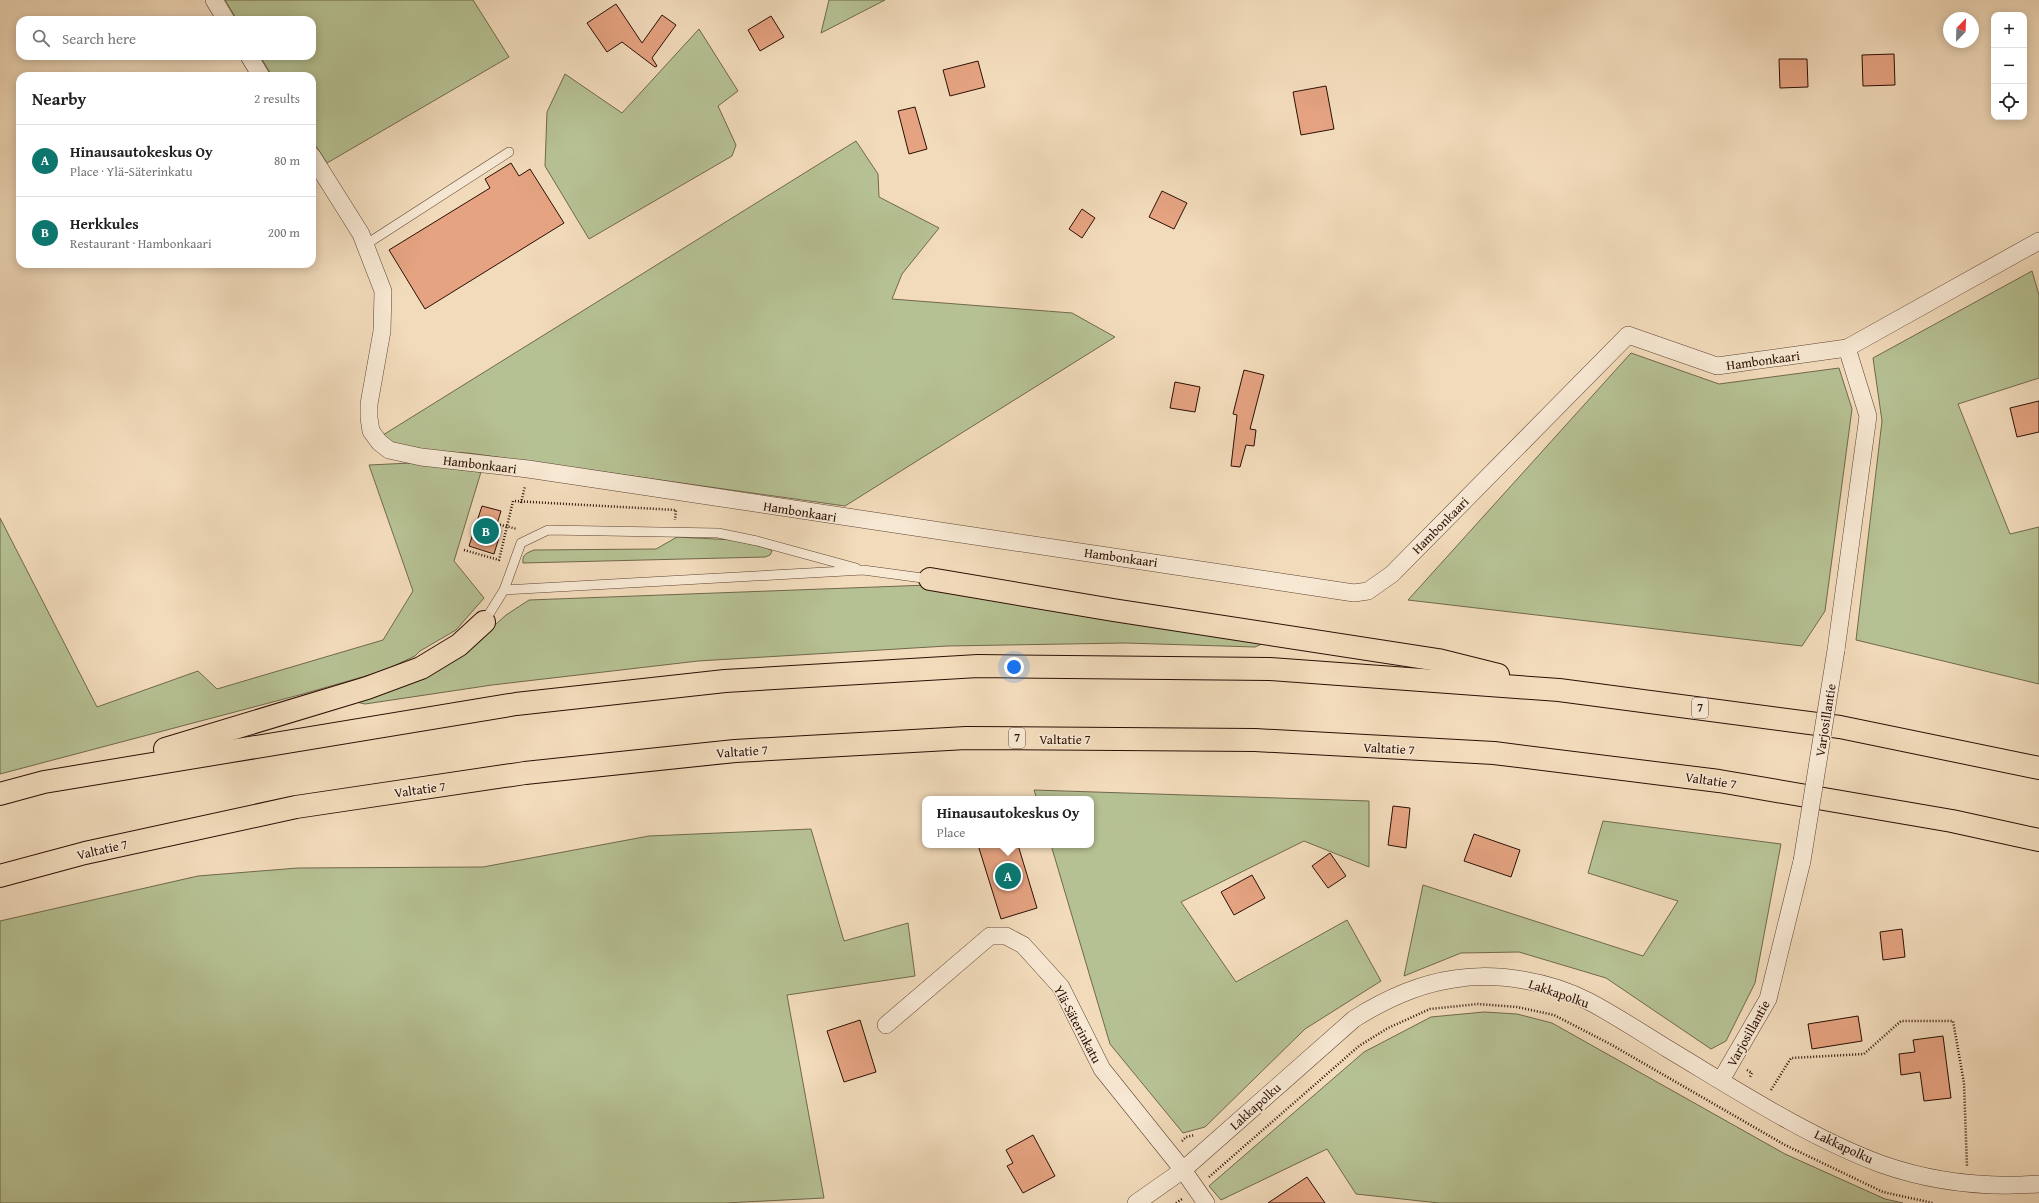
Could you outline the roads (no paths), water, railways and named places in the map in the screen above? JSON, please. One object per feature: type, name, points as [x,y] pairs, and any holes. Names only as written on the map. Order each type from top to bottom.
[{"type":"highway","points":[[930,578],[1113,610],[1438,660],[1559,690]]},
{"type":"highway","points":[[44,782],[192,741],[374,685],[421,668],[459,645],[484,622]]},
{"type":"highway","name":"7","points":[[0,794],[44,782],[516,704],[725,681],[962,667],[1270,669],[1559,690],[1840,727],[2039,768]]},
{"type":"highway","name":"Valtatie 7","points":[[0,876],[85,853],[296,807],[525,773],[735,751],[966,738],[1255,740],[1494,753],[1719,781],[1952,820],[2039,840]]},
{"type":"street","points":[[214,0],[224,16]]},
{"type":"street","points":[[252,60],[259,72]]},
{"type":"street","name":"Hambonkaari","points":[[316,162],[361,234],[383,291],[382,331],[369,404],[369,418],[372,431],[378,442],[389,450],[421,457],[528,469],[1354,593],[1368,591],[1392,574],[1628,335],[1718,366],[1847,348],[2039,241]]},
{"type":"street","name":"Varjosillantie","points":[[1721,1080],[1768,999],[1802,862],[1836,650],[1868,416],[1847,348]]},
{"type":"street","name":"Ylä-Säterinkatu","points":[[886,1025],[990,936],[1006,936],[1023,946],[1061,987],[1102,1069],[1197,1187],[1206,1203]]},
{"type":"street","name":"Lakkapolku","points":[[1136,1203],[1183,1170],[1354,1019],[1374,1007],[1398,996],[1426,986],[1454,979],[1486,978],[1520,980],[1549,986],[1587,1000],[1763,1104],[1821,1136],[1880,1163],[1912,1174],[1968,1184],[2012,1186],[2039,1184]]},
{"type":"lane","points":[[365,245],[509,152]]},
{"type":"lane","points":[[484,622],[504,590],[521,543],[548,530],[718,533],[757,541],[863,570],[930,578]]},
{"type":"lane","points":[[504,590],[863,570]]},
{"type":"place","name":"Herkkules","points":[[486,531]]},
{"type":"place","name":"Hinausautokeskus Oy","points":[[1008,876]]}]
